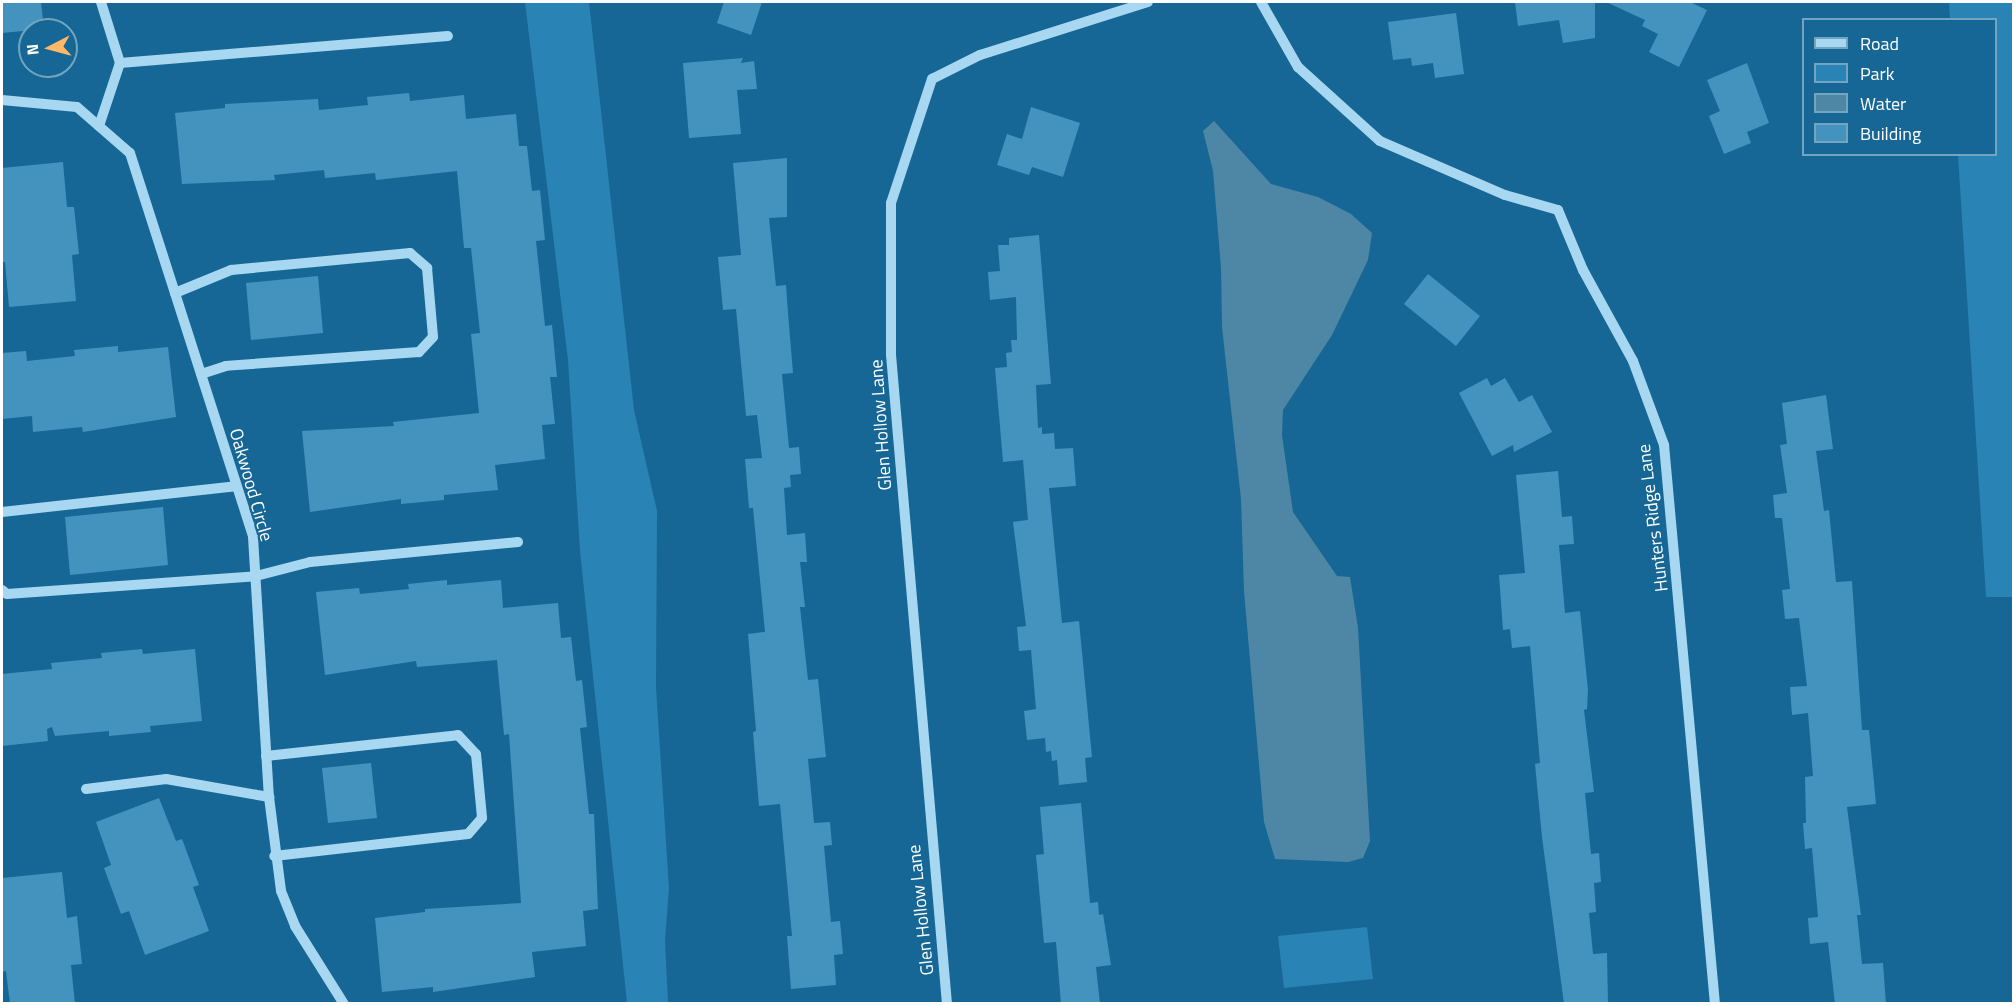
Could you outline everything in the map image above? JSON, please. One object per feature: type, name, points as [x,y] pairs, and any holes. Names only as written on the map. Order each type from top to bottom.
[{"type":"street","points":[[99,126],[120,63],[101,2]]},
{"type":"street","name":"Glen Hollow Lane","points":[[947,1004],[891,355],[891,203],[932,79],[980,55],[1148,2]]},
{"type":"street","name":"Hunters Ridge Lane","points":[[1261,2],[1298,67],[1380,141],[1505,195],[1558,210],[1583,270],[1633,361],[1664,445],[1715,1004]]},
{"type":"street","points":[[120,63],[448,36]]},
{"type":"street","name":"Oakwood Circle","points":[[2,100],[78,107],[130,153],[253,537],[269,797],[274,856],[280,891],[296,926],[344,1004]]},
{"type":"street","points":[[175,293],[231,270],[410,253],[426,268],[433,336],[419,352],[226,366],[201,374]]},
{"type":"street","points":[[2,512],[236,486]]},
{"type":"street","points":[[2,590],[7,594],[256,576],[310,562],[518,542]]},
{"type":"street","points":[[266,756],[458,735],[476,754],[482,818],[468,834],[274,856]]},
{"type":"street","points":[[86,789],[166,779],[269,797]]},
{"type":"green space","points":[[525,2],[589,2],[634,410],[657,511],[656,688],[669,888],[665,941],[668,1003],[627,1003],[580,551],[568,360]]},
{"type":"green space","points":[[1949,2],[2013,2],[2013,597],[1986,597],[1958,156],[1997,156],[1997,18],[1950,18]]},
{"type":"green space","points":[[1367,927],[1373,979],[1284,988],[1278,936]]},
{"type":"water","points":[[1214,121],[1271,184],[1318,197],[1351,214],[1372,233],[1368,260],[1332,335],[1283,410],[1282,435],[1293,512],[1337,576],[1350,577],[1358,628],[1370,841],[1363,858],[1348,862],[1275,859],[1264,822],[1244,591],[1241,499],[1222,327],[1221,268],[1213,171],[1203,131]]},
{"type":"building","points":[[2,2],[41,2],[43,18],[18,18],[18,31],[2,33]]},
{"type":"building","points":[[724,2],[762,2],[751,35],[717,23]]},
{"type":"building","points":[[1515,2],[1595,2],[1595,38],[1563,43],[1559,20],[1518,26]]},
{"type":"building","points":[[1606,2],[1690,2],[1707,10],[1679,67],[1649,52],[1658,34],[1642,26],[1645,20]]},
{"type":"building","points":[[1456,13],[1464,74],[1435,78],[1433,63],[1412,66],[1411,58],[1393,60],[1388,22]]},
{"type":"building","points":[[743,58],[741,63],[754,61],[757,89],[737,90],[741,134],[689,138],[683,63]]},
{"type":"building","points":[[1747,63],[1769,123],[1747,132],[1751,143],[1724,154],[1709,116],[1720,111],[1707,80]]},
{"type":"building","points":[[409,93],[410,101],[464,95],[466,119],[516,114],[519,146],[527,146],[532,191],[540,190],[545,240],[536,241],[545,326],[552,325],[557,377],[550,377],[555,424],[542,425],[545,459],[495,465],[498,490],[444,495],[444,500],[401,504],[401,499],[310,512],[302,431],[394,426],[393,422],[479,413],[471,334],[480,333],[471,248],[464,248],[457,171],[376,180],[375,173],[325,178],[324,170],[274,175],[275,180],[182,184],[175,113],[225,108],[225,104],[318,99],[319,110],[368,105],[367,97]]},
{"type":"building","points":[[1031,107],[1080,123],[1063,177],[1032,167],[1029,175],[997,165],[1007,134],[1022,139]]},
{"type":"building","points":[[787,158],[787,217],[769,218],[776,286],[786,285],[793,373],[782,374],[789,448],[799,447],[801,474],[790,475],[791,487],[784,488],[787,535],[805,533],[807,562],[800,562],[805,607],[800,607],[808,680],[818,679],[826,757],[808,759],[814,823],[830,822],[832,845],[824,846],[831,922],[840,921],[843,954],[834,955],[836,985],[791,989],[787,936],[792,936],[780,804],[759,806],[753,732],[756,731],[748,634],[765,632],[753,508],[749,508],[745,459],[762,458],[757,415],[746,416],[736,309],[723,310],[718,257],[741,255],[733,163]]},
{"type":"building","points":[[63,162],[67,207],[74,207],[79,254],[72,255],[76,301],[9,307],[5,262],[2,262],[2,168]]},
{"type":"building","points":[[1039,235],[1051,384],[1036,385],[1038,428],[1042,427],[1042,434],[1054,433],[1055,449],[1073,448],[1076,486],[1049,488],[1062,623],[1079,621],[1092,757],[1085,758],[1087,782],[1059,785],[1057,760],[1052,761],[1051,751],[1046,752],[1045,738],[1027,740],[1024,711],[1036,709],[1031,650],[1019,651],[1017,627],[1026,626],[1013,522],[1028,520],[1023,460],[1003,462],[995,368],[1007,367],[1006,353],[1012,352],[1011,340],[1017,340],[1016,297],[990,300],[988,272],[1000,271],[998,245],[1009,245],[1009,238]]},
{"type":"building","points":[[1428,274],[1480,316],[1456,346],[1404,304]]},
{"type":"building","points":[[318,276],[323,333],[251,340],[246,283]]},
{"type":"building","points":[[118,346],[118,352],[168,347],[176,417],[83,432],[82,427],[33,432],[32,416],[2,419],[2,353],[26,351],[27,361],[75,356],[74,350]]},
{"type":"building","points":[[1487,378],[1491,386],[1505,378],[1519,402],[1532,395],[1552,432],[1514,452],[1513,445],[1492,456],[1459,393]]},
{"type":"building","points":[[1826,395],[1833,449],[1816,451],[1824,511],[1829,510],[1836,582],[1852,581],[1862,730],[1869,730],[1876,804],[1847,807],[1861,915],[1857,915],[1862,964],[1883,963],[1886,1004],[1835,1004],[1828,942],[1810,944],[1808,918],[1818,917],[1812,848],[1805,849],[1803,823],[1806,823],[1805,777],[1813,776],[1808,713],[1792,715],[1790,687],[1807,686],[1799,618],[1785,619],[1782,590],[1790,589],[1782,518],[1775,518],[1773,495],[1787,493],[1780,445],[1787,444],[1782,403]]},
{"type":"building","points":[[1558,471],[1562,517],[1572,516],[1574,544],[1559,545],[1565,613],[1580,611],[1588,690],[1587,709],[1584,710],[1594,792],[1585,793],[1591,854],[1599,853],[1601,882],[1594,883],[1596,912],[1589,913],[1593,954],[1607,953],[1608,1004],[1564,1004],[1542,837],[1535,764],[1540,763],[1530,646],[1512,648],[1510,629],[1503,630],[1499,575],[1525,573],[1516,475]]},
{"type":"building","points":[[163,507],[168,565],[70,575],[65,517]]},
{"type":"building","points":[[447,580],[447,585],[501,580],[503,608],[558,603],[561,638],[571,637],[576,681],[582,680],[587,727],[580,728],[589,814],[594,814],[598,909],[583,911],[586,946],[532,952],[535,977],[433,992],[433,987],[382,992],[375,918],[425,912],[425,909],[521,903],[509,734],[504,735],[497,660],[417,667],[416,661],[325,675],[316,592],[359,588],[360,594],[409,589],[408,584]]},
{"type":"building","points":[[142,649],[143,654],[195,649],[202,721],[150,726],[151,732],[109,736],[109,731],[55,736],[52,727],[47,729],[48,741],[2,746],[2,674],[52,669],[51,663],[102,658],[101,653]]},
{"type":"building","points":[[371,763],[377,818],[328,823],[322,768]]},
{"type":"building","points":[[159,798],[176,841],[182,839],[199,885],[193,887],[209,931],[145,955],[129,911],[121,914],[104,868],[111,865],[96,822]]},
{"type":"building","points":[[1081,803],[1090,903],[1098,902],[1099,915],[1103,914],[1111,965],[1096,967],[1100,1004],[1061,1004],[1056,942],[1044,943],[1036,855],[1044,854],[1040,807]]},
{"type":"building","points":[[62,872],[67,918],[77,916],[82,964],[71,965],[75,1004],[10,1004],[6,971],[2,972],[2,878]]}]
